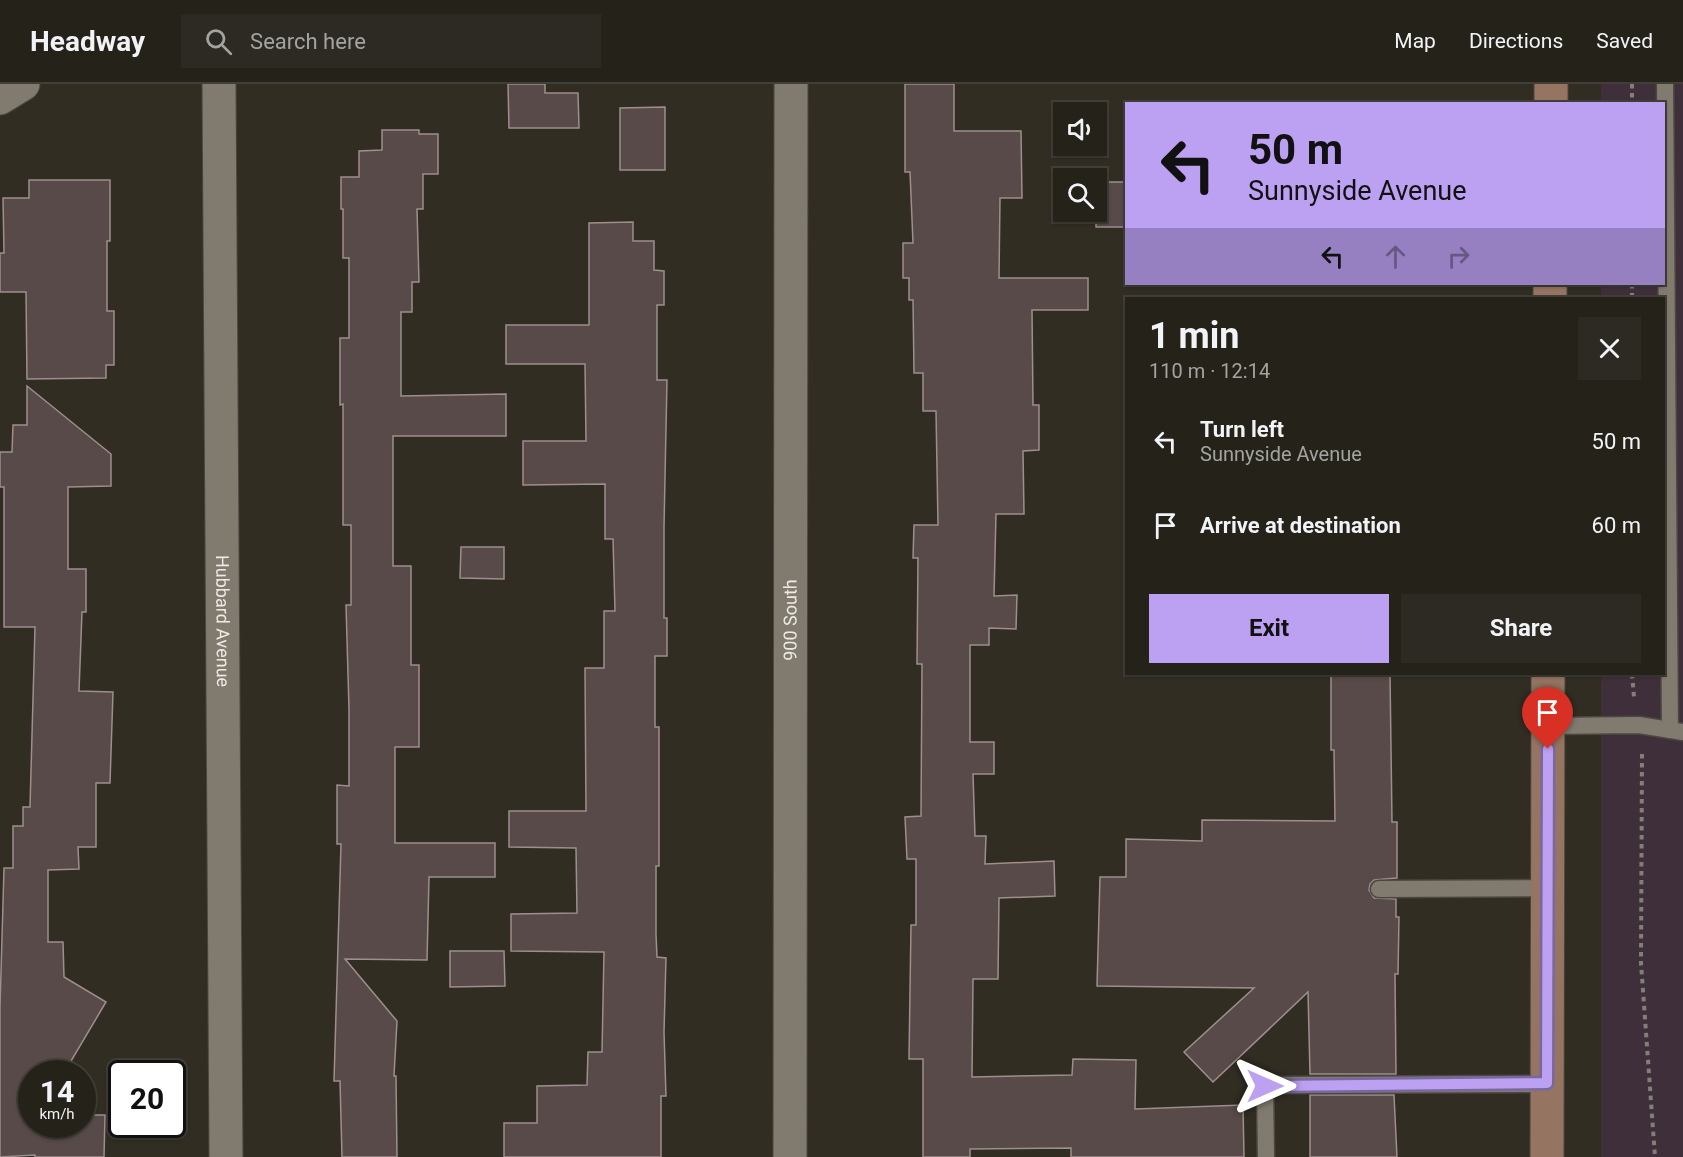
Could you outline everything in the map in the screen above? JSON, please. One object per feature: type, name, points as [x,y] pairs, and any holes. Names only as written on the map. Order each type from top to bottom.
[{"type":"main road","points":[[1551,84],[1551,102]]},
{"type":"main road","points":[[1547,1157],[1548,675]]},
{"type":"street","points":[[0,98],[23,84]]},
{"type":"street","name":"Hubbard Avenue","points":[[219,84],[226,1157]]},
{"type":"street","name":"900 South","points":[[790,1157],[791,84]]},
{"type":"lane","points":[[1548,726],[1638,725],[1676,731],[1665,84]]},
{"type":"lane","points":[[1379,889],[1548,888]]},
{"type":"lane","points":[[1266,1157],[1265,1086],[1547,1083]]},
{"type":"path","points":[[1632,84],[1632,102]]},
{"type":"path","points":[[1632,675],[1632,683]]},
{"type":"path","points":[[1642,754],[1641,963],[1655,1157]]},
{"type":"shaded area","points":[[1601,84],[1683,84],[1683,1157],[1601,1157],[1601,675],[1665,675],[1665,297],[1601,297],[1601,285],[1665,285],[1665,102],[1601,102]]},
{"type":"building","points":[[508,84],[545,84],[545,93],[578,93],[579,128],[509,128]]},
{"type":"building","points":[[905,84],[954,84],[954,131],[1021,131],[1022,198],[1000,198],[999,278],[1088,278],[1088,310],[1032,310],[1033,405],[1039,405],[1039,450],[1023,451],[1024,514],[996,514],[994,596],[1017,595],[1016,629],[989,628],[989,645],[970,645],[970,742],[994,742],[994,774],[973,774],[975,836],[986,836],[985,864],[1054,861],[1055,896],[999,898],[998,979],[973,979],[972,1077],[1072,1075],[1073,1059],[1136,1060],[1135,1109],[1243,1105],[1244,1157],[1071,1157],[1071,1148],[970,1149],[970,1157],[923,1157],[923,1059],[909,1059],[911,925],[916,925],[916,859],[907,859],[905,817],[921,816],[922,664],[917,664],[918,558],[913,558],[914,525],[938,525],[936,411],[923,411],[923,373],[914,373],[913,300],[909,300],[909,278],[903,278],[903,243],[913,243],[910,172],[905,172]]},
{"type":"building","points":[[665,107],[665,170],[620,170],[620,108]]},
{"type":"building","points":[[382,130],[419,130],[419,134],[438,134],[438,174],[423,174],[423,209],[417,209],[419,282],[412,282],[412,312],[401,312],[401,396],[506,394],[506,436],[393,436],[393,566],[411,566],[411,665],[419,665],[419,747],[395,747],[395,843],[495,843],[495,877],[429,877],[427,960],[345,959],[397,1021],[394,1076],[396,1076],[397,1157],[342,1157],[340,1081],[334,1081],[341,844],[337,844],[337,785],[349,786],[346,605],[351,605],[351,525],[343,525],[343,404],[340,405],[340,338],[349,338],[349,258],[343,258],[341,177],[359,177],[359,151],[382,150]]},
{"type":"building","points":[[29,180],[110,180],[107,311],[114,311],[114,365],[106,365],[106,378],[27,379],[26,292],[0,292],[0,253],[4,253],[3,198],[29,198]]},
{"type":"building","points":[[1107,182],[1125,182],[1125,227],[1096,227],[1096,222],[1107,222]]},
{"type":"building","points":[[633,222],[633,241],[654,241],[654,270],[664,271],[664,305],[657,305],[657,380],[667,380],[664,618],[667,618],[667,656],[655,656],[655,727],[659,727],[659,866],[656,866],[656,934],[657,957],[666,958],[664,1032],[666,1096],[661,1096],[661,1157],[504,1157],[504,1123],[537,1123],[537,1086],[587,1085],[588,1052],[602,1052],[604,952],[511,951],[511,914],[577,913],[576,848],[509,847],[509,811],[586,811],[585,668],[604,668],[604,611],[615,611],[613,539],[605,539],[605,484],[523,485],[523,441],[586,441],[585,364],[506,364],[506,325],[589,325],[589,223]]},
{"type":"building","points":[[27,386],[111,454],[111,486],[68,487],[68,569],[86,569],[86,612],[82,612],[79,691],[113,692],[110,783],[96,783],[96,847],[78,847],[79,869],[48,870],[48,942],[63,942],[64,977],[106,1002],[72,1060],[18,1060],[18,1138],[96,1138],[96,1115],[105,1115],[104,1157],[35,1157],[35,1155],[0,1157],[0,1007],[4,868],[13,868],[13,826],[23,826],[23,807],[30,807],[35,627],[4,627],[4,487],[0,487],[0,452],[12,452],[13,425],[27,425]]},
{"type":"building","points":[[461,547],[504,547],[504,579],[460,578]]},
{"type":"building","points":[[1331,675],[1390,675],[1392,822],[1397,822],[1397,878],[1374,880],[1369,890],[1374,898],[1396,899],[1396,917],[1399,917],[1398,974],[1395,974],[1396,1074],[1310,1074],[1308,992],[1213,1082],[1184,1052],[1254,988],[1097,986],[1100,877],[1126,877],[1126,839],[1202,841],[1202,820],[1335,821],[1334,750],[1331,750]]},
{"type":"building","points":[[450,951],[504,951],[505,986],[450,987]]},
{"type":"building","points":[[1310,1095],[1394,1095],[1397,1157],[1310,1157]]},
{"type":"route","points":[[1265,1086],[1547,1083],[1548,749]]}]
